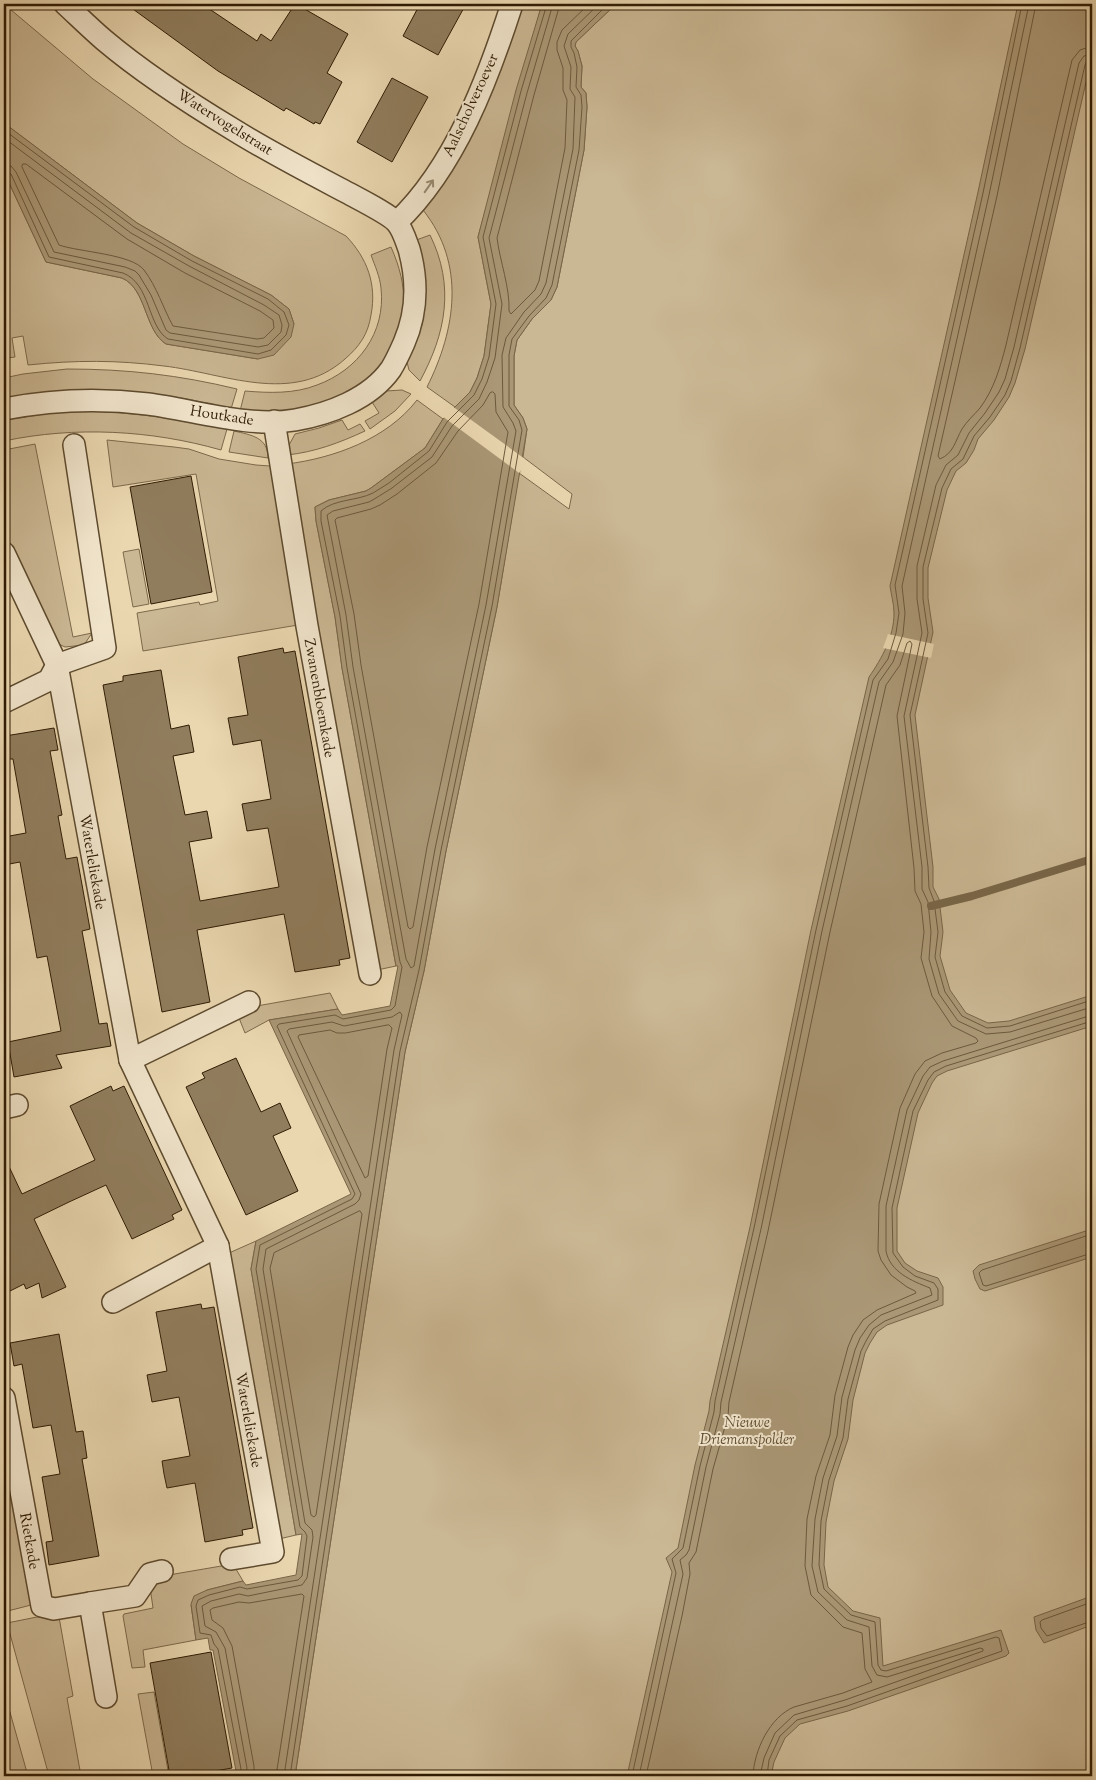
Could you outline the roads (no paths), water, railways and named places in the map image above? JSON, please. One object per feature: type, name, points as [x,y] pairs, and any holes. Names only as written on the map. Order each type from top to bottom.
[{"type":"street","name":"Watervogelstraat","points":[[65,4],[104,40],[147,72],[226,125],[397,222]]},
{"type":"street","name":"Aalscholveroever","points":[[397,222],[414,206],[454,146],[478,96],[501,39],[512,4]]},
{"type":"street","name":"Houtkade","points":[[4,408],[82,401],[116,401],[179,409],[233,420],[274,421],[292,420],[335,409],[354,400],[372,388],[390,370],[411,326],[416,296],[411,259],[405,238],[397,222]]},
{"type":"street","name":"Zwanenbloemkade","points":[[274,421],[307,626],[370,974]]},
{"type":"street","points":[[4,702],[49,680],[57,665],[105,648],[74,445]]},
{"type":"street","name":"Waterleliekade","points":[[4,553],[57,665],[130,1060],[218,1246],[273,1552],[231,1559]]},
{"type":"street","points":[[130,1060],[249,1002]]},
{"type":"street","points":[[114,1302],[218,1246]]},
{"type":"street","name":"Rietkade","points":[[4,1398],[42,1606],[54,1609],[135,1596],[150,1574],[162,1571]]},
{"type":"street","points":[[90,1603],[106,1697]]},
{"type":"water","points":[[542,4],[616,4],[576,42],[575,46],[582,66],[581,87],[586,93],[584,150],[557,287],[551,300],[532,319],[517,340],[514,356],[514,405],[523,418],[527,429],[497,607],[446,851],[424,971],[405,1052],[295,1776],[221,1776],[236,1771],[213,1650],[210,1650],[208,1638],[196,1640],[191,1604],[194,1596],[207,1590],[243,1581],[246,1585],[296,1575],[302,1534],[296,1535],[251,1269],[256,1241],[351,1194],[269,1020],[338,1009],[342,1015],[390,1006],[398,966],[396,966],[342,668],[335,617],[316,521],[315,507],[329,500],[366,491],[425,448],[443,419],[470,392],[477,378],[484,356],[491,304],[478,237],[516,90]]},
{"type":"water","points":[[1018,4],[1092,4],[1092,56],[1025,349],[1015,383],[1009,397],[994,420],[978,439],[966,463],[956,471],[947,490],[928,568],[928,598],[933,632],[915,715],[933,867],[933,887],[939,899],[943,932],[940,956],[950,990],[966,1013],[988,1023],[1009,1021],[1092,995],[1092,1026],[947,1071],[937,1076],[932,1083],[918,1113],[897,1208],[897,1251],[905,1263],[917,1271],[938,1278],[943,1287],[943,1305],[887,1325],[877,1332],[865,1353],[853,1400],[848,1439],[834,1481],[826,1522],[824,1565],[828,1587],[853,1611],[880,1618],[883,1666],[1001,1630],[1009,1653],[1006,1656],[848,1711],[800,1724],[785,1738],[774,1762],[771,1776],[627,1776],[672,1572],[666,1558],[678,1548],[695,1465],[750,1227],[811,930],[869,677],[883,655],[892,630],[894,610],[890,586]]},
{"type":"water","points":[[4,123],[137,223],[194,256],[271,295],[289,309],[294,324],[291,337],[274,355],[258,359],[166,344],[153,329],[141,300],[130,283],[122,278],[46,262],[4,172]]},
{"type":"water","points":[[1092,1229],[1092,1257],[985,1291],[980,1289],[975,1279],[973,1271],[979,1265]]},
{"type":"water","points":[[1092,1596],[1092,1625],[1044,1643],[1036,1630],[1034,1617]]},
{"type":"waterway","points":[[931,906],[972,896],[1092,859]]},
{"type":"park label","name":"Nieuwe Driemanspolder","points":[[747,1430]]}]
